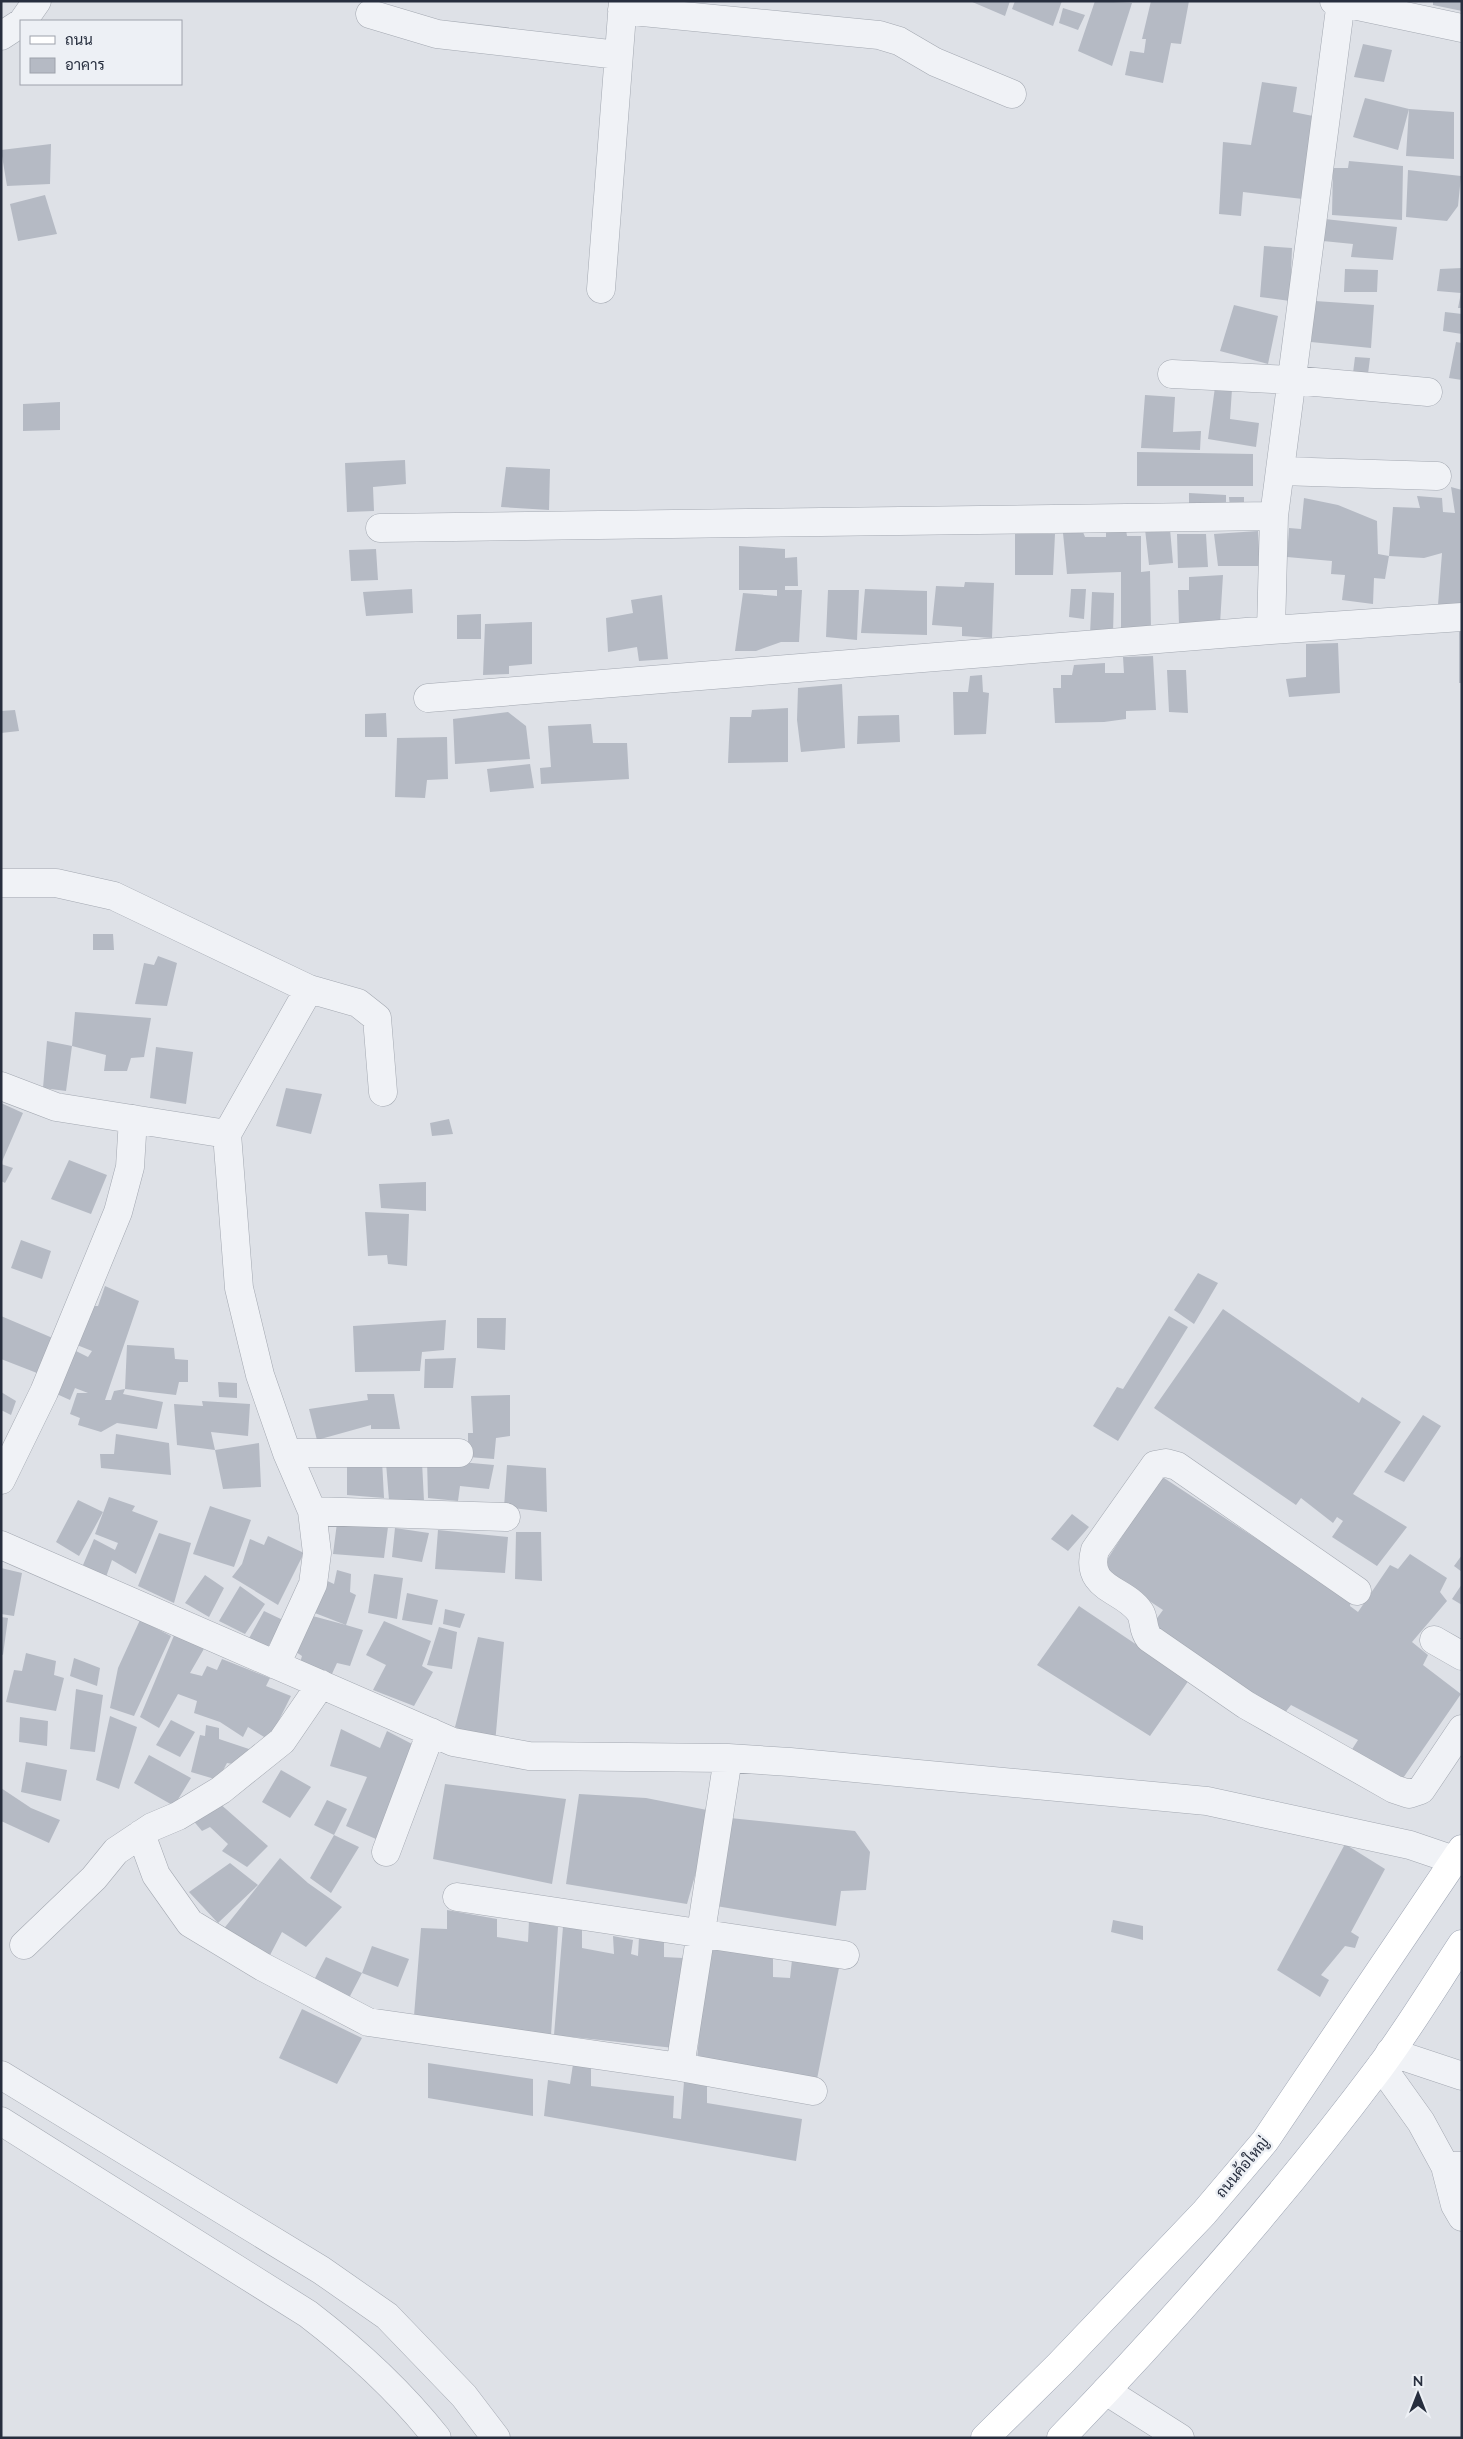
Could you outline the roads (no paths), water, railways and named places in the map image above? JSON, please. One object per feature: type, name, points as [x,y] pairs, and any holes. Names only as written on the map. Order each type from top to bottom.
[{"type":"main road","name":"ถนนค้อใหญ่","points":[[985,2438],[1060,2364],[1204,2213],[1265,2141],[1458,1855]]},
{"type":"main road","points":[[1060,2438],[1106,2391],[1234,2248],[1385,2059],[1462,1944]]},
{"type":"street","points":[[23,20],[37,1]]},
{"type":"street","points":[[1271,630],[1274,516],[1339,2],[1462,28]]},
{"type":"street","points":[[601,289],[623,6],[880,35],[900,41],[935,62],[1012,94]]},
{"type":"street","points":[[370,14],[438,34],[618,55]]},
{"type":"street","points":[[1,36],[20,23]]},
{"type":"street","points":[[1172,374],[1292,380],[1428,392]]},
{"type":"street","points":[[1280,471],[1437,476]]},
{"type":"street","points":[[380,528],[1274,516]]},
{"type":"street","points":[[428,698],[1271,630],[1462,617]]},
{"type":"street","points":[[1,883],[56,883],[114,896],[309,989],[358,1003],[377,1018],[383,1092]]},
{"type":"street","points":[[276,1664],[313,1584],[317,1553],[312,1511],[260,1375],[239,1288],[227,1134],[309,989]]},
{"type":"street","points":[[1,1086],[56,1107],[227,1134]]},
{"type":"street","points":[[1,1480],[44,1392],[118,1212],[130,1167],[134,1119]]},
{"type":"street","points":[[288,1452],[459,1452]]},
{"type":"street","points":[[1357,1591],[1177,1466],[1166,1463],[1155,1465],[1095,1550],[1092,1561],[1094,1572],[1100,1580],[1140,1611],[1145,1633],[1149,1638],[1246,1705],[1394,1789],[1409,1794],[1421,1790],[1462,1729]]},
{"type":"street","points":[[312,1511],[506,1517]]},
{"type":"street","points":[[1,1545],[454,1742],[529,1756],[728,1758],[1207,1801],[1458,1855]]},
{"type":"street","points":[[1434,1640],[1462,1656]]},
{"type":"street","points":[[24,1945],[94,1878],[116,1851],[142,1834],[221,1790],[282,1741],[320,1684]]},
{"type":"street","points":[[386,1852],[431,1732]]},
{"type":"street","points":[[680,2067],[728,1758]]},
{"type":"street","points":[[142,1834],[156,1875],[190,1923],[263,1967],[368,2022],[680,2067],[813,2092]]},
{"type":"street","points":[[458,1897],[845,1955]]},
{"type":"street","points":[[1385,2059],[1462,2076]]},
{"type":"street","points":[[1385,2059],[1421,2122],[1454,2166],[1455,2205],[1462,2217]]},
{"type":"street","points":[[1,2075],[304,2260],[387,2316],[464,2396],[496,2438]]},
{"type":"street","points":[[1,2121],[308,2314],[347,2344],[424,2422],[437,2438]]},
{"type":"street","points":[[1106,2391],[1180,2438]]}]
